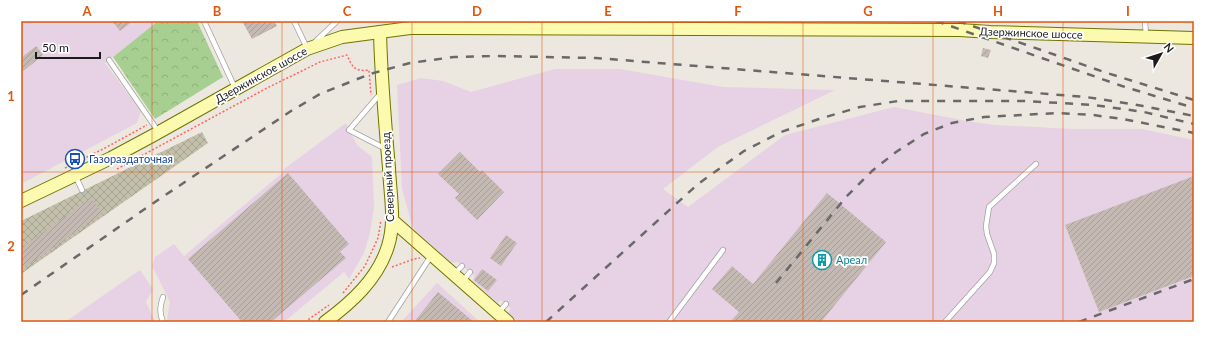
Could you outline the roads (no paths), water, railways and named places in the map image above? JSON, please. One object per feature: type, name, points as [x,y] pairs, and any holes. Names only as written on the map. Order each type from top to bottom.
[{"type":"main road","name":"Дзержинское шоссе","points":[[21,201],[111,158],[156,127],[235,89],[307,49],[342,37],[410,28],[588,25],[955,30],[1146,38],[1194,38]]},
{"type":"main road","name":"Северный проезд","points":[[325,322],[356,297],[370,281],[381,263],[388,246],[387,150],[380,32]]},
{"type":"main road","points":[[387,218],[431,256],[462,273],[508,322]]},
{"type":"lane","points":[[204,21],[235,89]]},
{"type":"lane","points":[[294,21],[307,49],[337,21]]},
{"type":"lane","points":[[1146,21],[1146,38]]},
{"type":"lane","points":[[109,60],[156,127]]},
{"type":"lane","points":[[383,91],[349,130],[387,150]]},
{"type":"lane","points":[[945,322],[990,272],[994,263],[994,254],[987,234],[986,226],[990,207],[1036,164]]},
{"type":"lane","points":[[75,175],[82,190]]},
{"type":"lane","points":[[669,322],[723,250]]},
{"type":"lane","points":[[388,322],[431,256]]},
{"type":"lane","points":[[163,297],[160,306],[163,322]]},
{"type":"lane","points":[[498,313],[506,304]]},
{"type":"railway","points":[[936,21],[1122,86],[1194,108]]},
{"type":"railway","points":[[958,21],[1107,73],[1194,100]]},
{"type":"railway","points":[[21,295],[152,204],[291,111],[320,94],[370,74],[410,63],[454,57],[495,56],[596,58],[1086,97],[1194,116]]},
{"type":"railway","points":[[546,322],[698,184],[744,151],[781,132],[819,119],[860,107],[898,101],[1025,101],[1094,105],[1144,112],[1194,124]]},
{"type":"railway","points":[[776,283],[846,197],[872,171],[896,152],[924,134],[952,123],[984,117],[1058,113],[1093,115],[1123,119],[1194,133]]},
{"type":"railway","points":[[1079,322],[1194,279]]},
{"type":"place","name":"Газораздаточная","points":[[75,159]]},
{"type":"place","name":"Ареал","points":[[822,260]]}]
